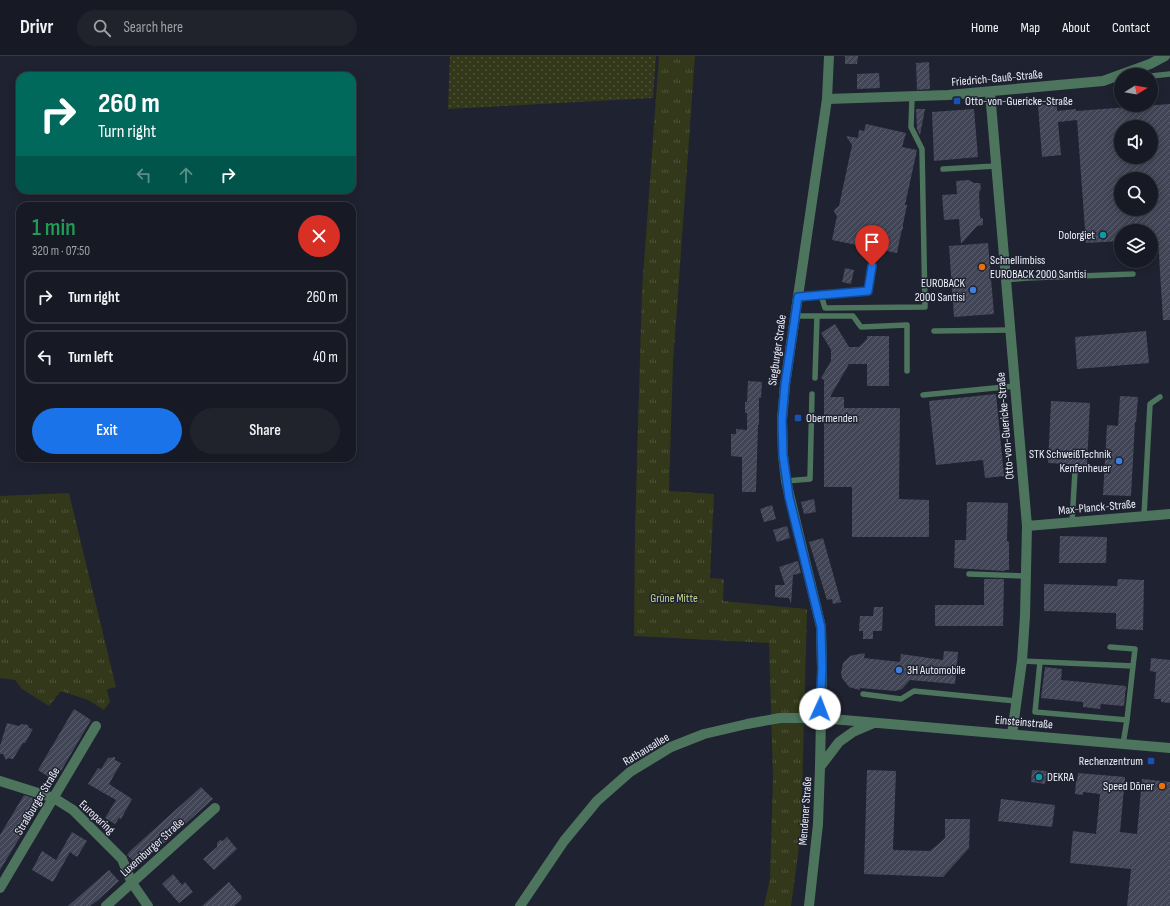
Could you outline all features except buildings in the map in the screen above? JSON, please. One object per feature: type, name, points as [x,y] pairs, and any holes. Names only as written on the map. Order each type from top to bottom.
[{"type":"street","name":"Siegburger Straße","points":[[820,718],[822,669],[821,627],[789,497],[783,455],[782,420],[785,385],[827,99],[829,56]]},
{"type":"street","name":"Friedrich-Gauß-Straße","points":[[827,99],[912,97],[990,92],[1103,81],[1150,64],[1165,56]]},
{"type":"street","name":"Otto-von-Guericke-Straße","points":[[990,92],[1027,526],[1026,616],[1022,660],[1012,734]]},
{"type":"street","name":"Max-Planck-Straße","points":[[1027,526],[1170,514]]},
{"type":"street","name":"Rathausallee","points":[[520,906],[564,841],[597,802],[630,772],[670,748],[704,734],[780,718],[820,718]]},
{"type":"street","name":"Einsteinstraße","points":[[820,718],[1170,748]]},
{"type":"street","name":"Mendener Straße","points":[[809,906],[818,824],[820,718]]},
{"type":"street","name":"Einsteinstraße","points":[[820,767],[839,742],[853,732],[876,722]]},
{"type":"street","name":"Straßburger Straße","points":[[0,888],[96,726]]},
{"type":"street","name":"Europaring","points":[[0,781],[54,798],[73,810],[122,859],[132,883],[148,906]]},
{"type":"street","name":"Luxemburger Straße","points":[[106,906],[215,808]]},
{"type":"lane","points":[[1158,75],[1170,74]]},
{"type":"lane","points":[[1103,81],[1114,80]]},
{"type":"lane","points":[[821,295],[825,308],[925,307],[922,149],[911,128],[912,97]]},
{"type":"lane","points":[[943,169],[996,166]]},
{"type":"lane","points":[[798,297],[868,291],[872,266]]},
{"type":"lane","points":[[1005,280],[1133,274]]},
{"type":"lane","points":[[795,316],[853,316],[861,327],[907,325],[907,371]]},
{"type":"lane","points":[[815,378],[817,316]]},
{"type":"lane","points":[[934,331],[1010,330]]},
{"type":"lane","points":[[923,395],[1015,386]]},
{"type":"lane","points":[[786,481],[810,479],[812,394]]},
{"type":"lane","points":[[1144,516],[1150,404],[1160,397]]},
{"type":"lane","points":[[1072,523],[1074,471]]},
{"type":"lane","points":[[969,574],[1026,576]]},
{"type":"lane","points":[[1110,647],[1135,649],[1123,744]]},
{"type":"lane","points":[[1022,660],[1133,666]]},
{"type":"lane","points":[[1040,662],[1036,712],[1127,720]]},
{"type":"lane","points":[[863,694],[901,699],[914,691],[1016,701]]},
{"type":"green space","points":[[450,56],[656,56],[653,98],[448,109]]},
{"type":"green space","name":"Grüne Mitte","points":[[659,56],[695,56],[673,363],[669,491],[714,494],[710,578],[724,579],[723,601],[807,609],[801,832],[791,906],[764,906],[770,879],[773,778],[769,643],[634,636],[635,528],[642,290]]},
{"type":"green space","points":[[69,493],[116,687],[107,690],[110,702],[104,710],[88,700],[61,691],[49,706],[22,689],[15,680],[0,678],[0,496]]},
{"type":"place","name":"Otto-von-Guericke-Straße","points":[[957,101]]},
{"type":"place","name":"Dolorgiet","points":[[1103,235]]},
{"type":"place","name":"Schnellimbiss EUROBACK 2000 Santisi","points":[[982,267]]},
{"type":"place","name":"EUROBACK 2000 Santisi","points":[[973,290]]},
{"type":"place","name":"Obermenden","points":[[798,418]]},
{"type":"place","name":"STK SchweißTechnik Kenfenheuer","points":[[1119,461]]},
{"type":"place","name":"3H Automobile","points":[[899,670]]},
{"type":"place","name":"Rechenzentrum","points":[[1151,761]]},
{"type":"place","name":"DEKRA","points":[[1039,777]]},
{"type":"place","name":"Speed Döner","points":[[1162,786]]},
{"type":"route","points":[[820,709],[822,669],[821,627],[786,481],[783,455],[782,420],[785,385],[798,297],[868,291],[872,266]]}]
